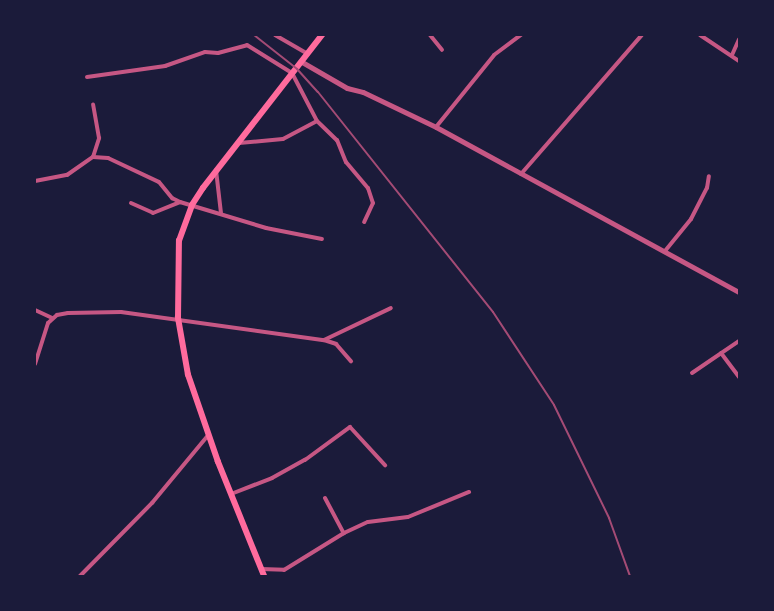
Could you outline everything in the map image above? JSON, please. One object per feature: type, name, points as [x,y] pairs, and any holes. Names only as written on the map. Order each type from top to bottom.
[{"type":"main road","points":[[264,576],[231,494],[188,375],[178,318],[179,241],[192,205],[216,170],[322,35]]},
{"type":"street","points":[[275,35],[308,54]]},
{"type":"street","points":[[430,35],[442,50]]},
{"type":"street","points":[[436,127],[494,55],[521,35]]},
{"type":"street","points":[[521,174],[642,35]]},
{"type":"street","points":[[700,35],[739,61]]},
{"type":"street","points":[[732,56],[739,38]]},
{"type":"street","points":[[87,77],[165,66],[205,52],[218,53],[242,45],[292,73],[316,121],[337,140],[346,162],[372,195],[372,203],[364,222]]},
{"type":"street","points":[[302,62],[347,88],[363,92],[436,127],[739,292]]},
{"type":"street","points":[[35,181],[67,175],[93,157],[99,138],[93,105]]},
{"type":"street","points":[[236,143],[283,138],[316,121]]},
{"type":"street","points":[[93,157],[108,158],[149,177],[180,202],[266,228],[322,239]]},
{"type":"street","points":[[216,170],[221,213]]},
{"type":"street","points":[[665,251],[690,219],[707,188],[709,176]]},
{"type":"street","points":[[131,203],[153,213],[180,202]]},
{"type":"street","points":[[324,340],[392,308]]},
{"type":"street","points":[[35,310],[52,318],[68,313],[121,312],[178,318],[324,340],[336,344],[350,361]]},
{"type":"street","points":[[35,364],[52,318]]},
{"type":"street","points":[[692,373],[739,341]]},
{"type":"street","points":[[721,353],[739,377]]},
{"type":"street","points":[[231,494],[299,463],[350,428],[385,465]]},
{"type":"street","points":[[80,576],[152,503],[209,434]]},
{"type":"street","points":[[261,569],[284,570],[294,566],[344,533],[368,522],[408,517],[469,492]]},
{"type":"street","points":[[325,498],[344,533]]},
{"type":"railway","points":[[254,35],[297,69],[318,92],[493,312],[554,405],[609,518],[630,576]]}]
